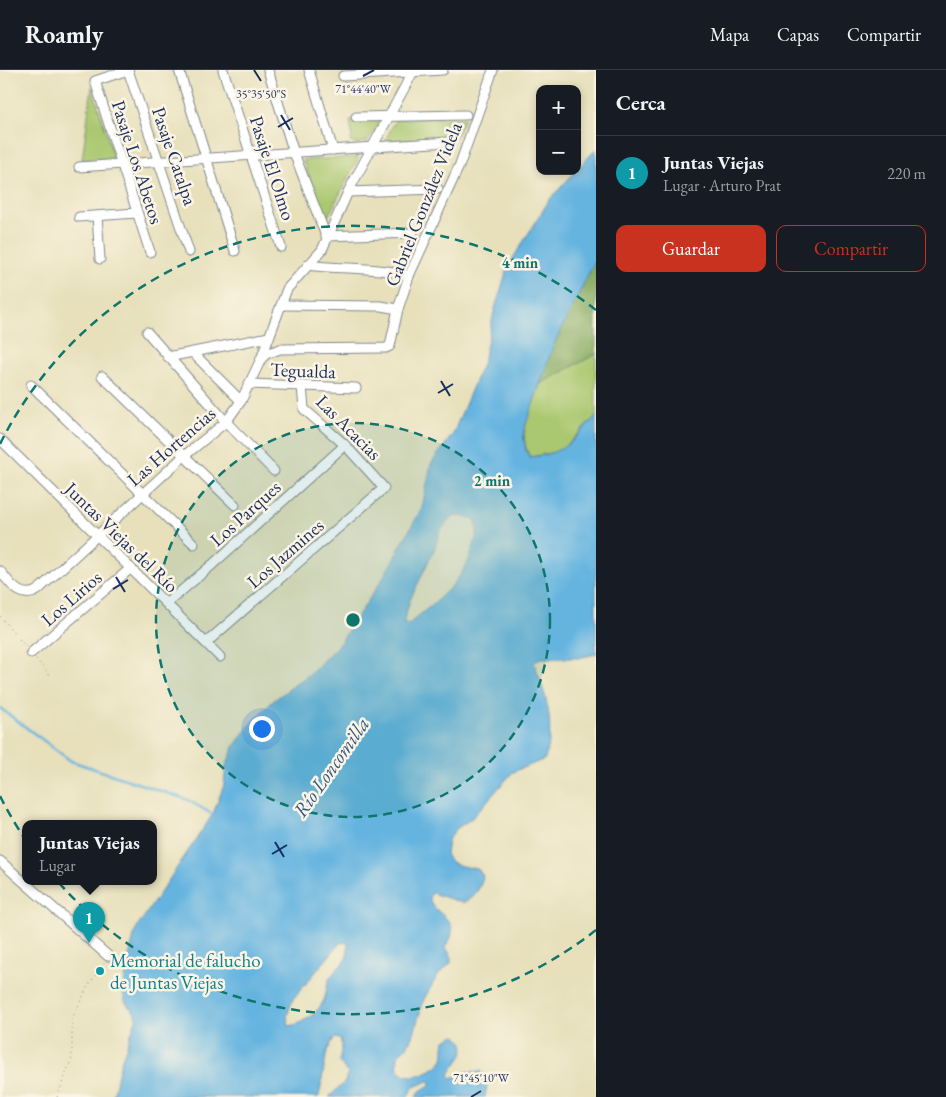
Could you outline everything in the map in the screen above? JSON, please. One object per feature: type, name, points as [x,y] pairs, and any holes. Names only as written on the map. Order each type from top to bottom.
[{"type":"street","name":"Pasaje Los Abetos","points":[[128,70],[95,81],[150,252]]},
{"type":"street","name":"Pasaje Catalpa","points":[[128,70],[190,252]]},
{"type":"street","points":[[179,70],[235,251]]},
{"type":"street","name":"Pasaje El Olmo","points":[[223,70],[281,248]]},
{"type":"street","points":[[268,70],[294,153],[325,239],[413,233]]},
{"type":"street","points":[[309,70],[333,150]]},
{"type":"street","points":[[343,76],[443,70]]},
{"type":"street","name":"Gabriel González Videla","points":[[260,359],[266,354],[280,349],[383,348],[390,346],[398,309],[410,276],[460,164],[493,70]]},
{"type":"street","name":"Las Hortencias","points":[[0,571],[21,593],[30,594],[38,590],[142,493],[226,422],[241,401],[249,384],[287,288],[322,250],[325,239],[348,192],[413,72]]},
{"type":"street","points":[[356,117],[466,114]]},
{"type":"street","points":[[79,167],[448,142]]},
{"type":"street","points":[[348,192],[438,189]]},
{"type":"street","points":[[79,217],[137,213]]},
{"type":"street","points":[[97,216],[100,259]]},
{"type":"street","points":[[308,265],[335,269],[399,272],[410,276]]},
{"type":"street","points":[[281,305],[381,306],[398,309]]},
{"type":"street","points":[[147,332],[226,422],[274,471]]},
{"type":"street","points":[[168,357],[269,337]]},
{"type":"street","points":[[193,353],[241,401]]},
{"type":"street","points":[[102,376],[235,505]]},
{"type":"street","name":"Tegualda","points":[[249,384],[356,388]]},
{"type":"street","points":[[31,386],[194,544]]},
{"type":"street","name":"Las Acacias","points":[[302,386],[304,409],[344,445],[384,488]]},
{"type":"street","name":"Juntas Viejas del Río","points":[[0,439],[207,642],[220,657]]},
{"type":"street","name":"Los Parques","points":[[166,603],[212,566],[344,445]]},
{"type":"street","name":"Los Jazmines","points":[[207,642],[384,488]]},
{"type":"street","name":"Los Lirios","points":[[31,653],[131,568]]},
{"type":"street","points":[[0,861],[22,880]]},
{"type":"street","points":[[27,885],[108,956]]},
{"type":"path","points":[[57,1097],[72,1058],[72,1020],[88,986],[108,956]]},
{"type":"green space","points":[[92,86],[114,158],[82,160]]},
{"type":"green space","points":[[465,118],[455,138],[385,141],[396,119]]},
{"type":"green space","points":[[350,120],[382,120],[367,142],[350,143],[352,135]]},
{"type":"green space","points":[[359,157],[324,224],[303,160]]},
{"type":"green space","points":[[596,259],[596,354],[540,384],[554,344]]},
{"type":"green space","points":[[596,354],[596,416],[561,451],[530,457],[526,448],[525,430],[540,384]]},
{"type":"water","name":"Río Loncomilla","points":[[596,149],[596,259],[554,344],[523,433],[526,451],[530,457],[552,453],[574,439],[596,416],[596,654],[578,658],[540,658],[534,663],[546,698],[550,722],[550,734],[545,759],[513,772],[472,818],[456,829],[448,840],[446,854],[450,861],[457,865],[478,869],[483,876],[477,892],[463,903],[432,893],[429,897],[431,903],[450,924],[452,930],[451,938],[445,947],[451,955],[451,963],[438,975],[424,999],[414,1033],[406,1048],[398,1055],[397,1063],[399,1070],[409,1076],[429,1071],[443,1059],[445,1040],[455,1035],[464,1045],[464,1050],[449,1075],[452,1078],[465,1072],[481,1071],[488,1080],[485,1097],[416,1097],[419,1092],[432,1082],[428,1081],[414,1087],[407,1097],[329,1097],[345,1082],[348,1073],[339,1062],[342,1046],[340,1039],[334,1038],[327,1051],[319,1097],[113,1097],[120,1065],[137,1017],[124,998],[124,984],[136,929],[213,814],[224,785],[226,766],[235,745],[253,721],[273,701],[312,672],[340,643],[381,581],[422,508],[431,464],[453,434],[483,362],[494,312],[506,273],[550,199],[572,175],[581,175],[581,165]],"holes":[[[462,516],[475,519],[476,537],[469,560],[463,571],[439,599],[410,623],[403,624],[410,600],[434,550],[440,531],[452,517]],[[345,942],[348,945],[347,956],[329,980],[325,997],[320,1007],[305,1020],[289,1026],[287,1016],[293,999],[340,943]]]},
{"type":"waterway","points":[[0,708],[71,761],[188,800],[215,816]]},
{"type":"place","name":"Juntas Viejas","points":[[89,943]]},
{"type":"place","name":"Memorial de falucho de Juntas Viejas","points":[[100,971]]}]
